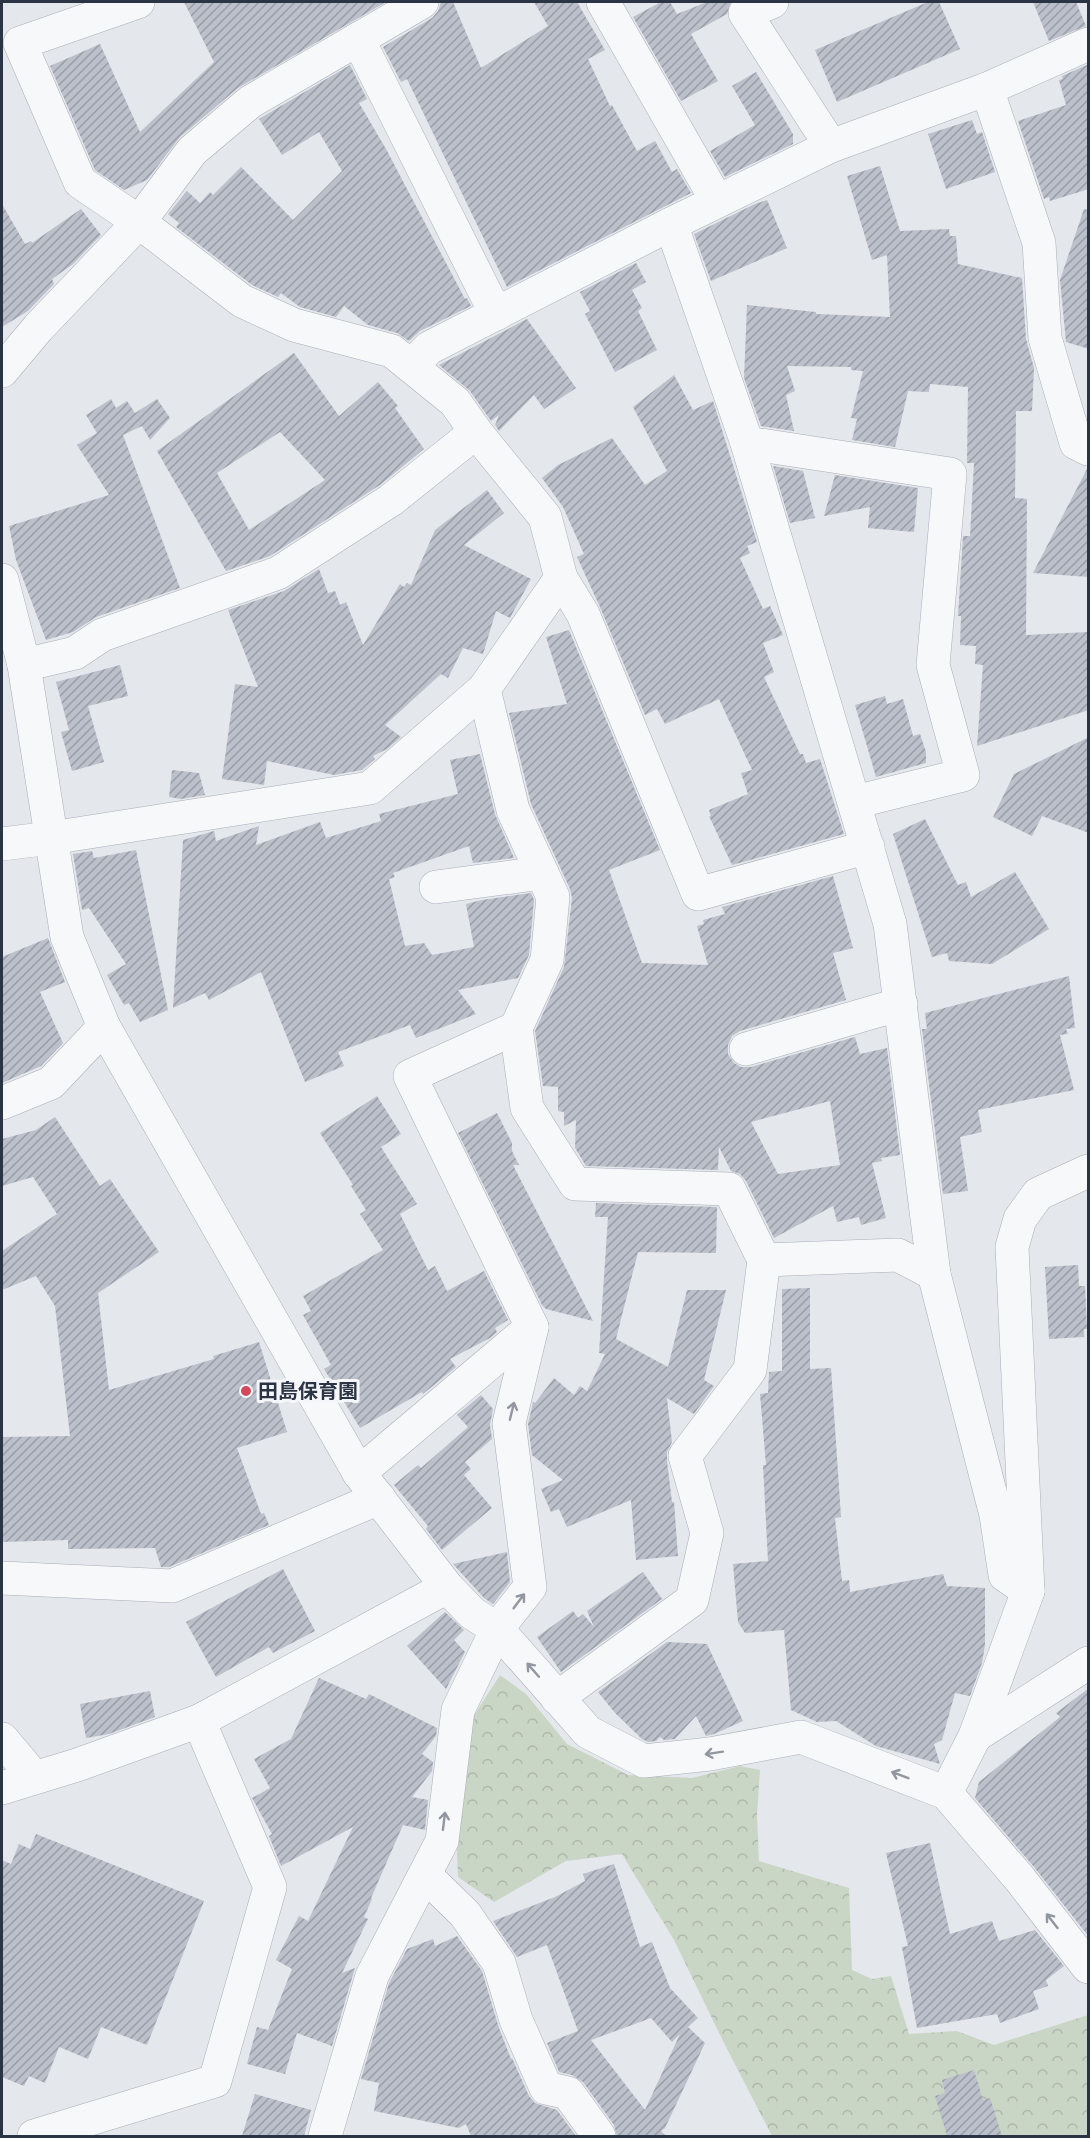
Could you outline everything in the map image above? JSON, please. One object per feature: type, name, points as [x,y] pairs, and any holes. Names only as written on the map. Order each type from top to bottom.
[{"type":"street","points":[[138,2],[20,43],[80,183],[139,222],[242,301],[294,325],[392,351],[455,402],[476,432],[545,517],[561,578],[583,614],[698,894],[868,847]]},
{"type":"street","points":[[2,371],[38,328],[139,222],[192,151],[250,102],[422,2]]},
{"type":"street","points":[[603,2],[717,201]]},
{"type":"street","points":[[772,2],[745,13],[831,146]]},
{"type":"street","points":[[358,39],[496,314]]},
{"type":"street","points":[[411,366],[429,348],[670,224],[831,146],[987,89],[1089,44]]},
{"type":"street","points":[[987,89],[1039,243],[1045,338],[1076,443],[1089,449]]},
{"type":"street","points":[[670,224],[747,443],[890,924],[934,1274],[996,1515],[1005,1575],[1028,1591]]},
{"type":"street","points":[[24,666],[75,653],[102,635],[278,573],[391,500],[476,432]]},
{"type":"street","points":[[747,443],[950,474],[933,665],[963,775],[855,802]]},
{"type":"street","points":[[2,844],[370,788],[484,690],[561,578]]},
{"type":"street","points":[[2,580],[24,666],[68,937],[104,1028],[369,1486],[447,1587],[485,1621],[588,1732],[644,1761],[710,1754],[801,1737],[946,1793],[1020,1879],[1089,1967]]},
{"type":"street","points":[[484,690],[513,810],[553,897],[547,960],[516,1028],[527,1108],[575,1184],[729,1189],[764,1260],[750,1370],[686,1456],[707,1533],[692,1600],[557,1698]]},
{"type":"street","points":[[436,886],[542,873]]},
{"type":"street","points":[[746,1049],[901,1004]]},
{"type":"street","points":[[2,1103],[51,1083],[104,1028]]},
{"type":"street","points":[[325,2136],[372,1977],[442,1841],[458,1710],[485,1621],[530,1587],[509,1423],[532,1327],[410,1076],[516,1028]]},
{"type":"street","points":[[946,1793],[975,1736],[1028,1591],[1012,1247],[1020,1220],[1038,1194],[1089,1171]]},
{"type":"street","points":[[764,1260],[898,1255],[934,1274]]},
{"type":"street","points":[[2,1578],[172,1586],[369,1486],[532,1327]]},
{"type":"street","points":[[2,1788],[77,1766],[198,1721],[447,1587]]},
{"type":"street","points":[[975,1736],[1089,1663]]},
{"type":"street","points":[[34,2136],[87,2127],[215,2080],[270,1887],[198,1721]]},
{"type":"street","points":[[2,1739],[34,1777]]},
{"type":"street","points":[[424,1875],[465,1914],[499,1963],[516,2020],[546,2088],[568,2093],[599,2136]]},
{"type":"green space","points":[[500,1675],[526,1694],[567,1744],[628,1775],[692,1778],[740,1766],[760,1770],[757,1815],[759,1861],[849,1888],[852,1970],[872,1979],[891,1976],[909,2034],[957,2031],[994,2045],[1088,2015],[1088,2136],[772,2136],[674,1940],[622,1854],[566,1861],[494,1902],[458,1877],[456,1827],[471,1720]]},
{"type":"building","points":[[184,2],[386,2],[238,88],[180,137],[147,180],[124,190],[95,170],[50,66],[100,44],[140,132],[214,62]]},
{"type":"building","points":[[441,2],[453,2],[481,68],[548,26],[534,2],[577,2],[605,50],[588,59],[610,106],[612,105],[637,151],[655,141],[672,172],[677,169],[691,193],[507,287],[407,79],[401,82],[383,47],[432,18]]},
{"type":"building","points":[[661,2],[670,2],[677,14],[707,2],[731,2],[727,14],[691,34],[718,81],[681,101],[633,17]]},
{"type":"building","points":[[928,2],[939,2],[960,49],[837,102],[815,50]]},
{"type":"building","points":[[1033,2],[1076,2],[1086,26],[1049,41]]},
{"type":"building","points":[[1089,64],[1089,189],[1050,201],[1049,197],[1044,199],[1018,121],[1066,105],[1059,80],[1063,79],[1062,76]]},
{"type":"building","points":[[350,65],[367,99],[359,103],[386,149],[465,299],[467,298],[471,306],[420,331],[409,341],[397,333],[368,325],[344,306],[336,317],[300,307],[281,293],[278,297],[252,285],[176,227],[179,223],[168,214],[187,191],[200,203],[210,192],[213,195],[241,167],[293,220],[342,171],[319,132],[282,155],[259,119]]},
{"type":"building","points":[[756,72],[793,134],[793,144],[725,177],[710,151],[755,125],[732,86]]},
{"type":"building","points":[[972,120],[977,134],[982,132],[995,172],[946,189],[928,134]]},
{"type":"building","points":[[880,166],[900,231],[949,229],[950,236],[956,236],[958,264],[1022,278],[1026,339],[1034,368],[1032,411],[1016,411],[1015,498],[1027,499],[1026,635],[1089,632],[1089,710],[977,746],[983,665],[975,664],[976,646],[960,645],[961,616],[958,616],[963,536],[970,536],[974,463],[967,463],[968,387],[930,384],[929,392],[908,391],[895,447],[852,440],[857,419],[851,418],[863,371],[851,370],[851,367],[787,366],[795,391],[786,395],[794,431],[761,426],[744,378],[747,305],[816,312],[816,314],[890,317],[887,255],[872,260],[847,176]]},
{"type":"building","points":[[767,200],[787,248],[711,281],[694,234]]},
{"type":"building","points":[[2,204],[25,244],[31,241],[32,243],[81,209],[101,235],[73,264],[52,279],[54,284],[28,311],[2,327]]},
{"type":"building","points":[[1084,209],[1089,210],[1089,349],[1066,342],[1060,280]]},
{"type":"building","points":[[636,263],[646,282],[632,290],[642,308],[638,311],[657,350],[615,372],[585,314],[590,311],[580,292]]},
{"type":"building","points":[[527,319],[576,388],[544,409],[534,395],[499,431],[495,425],[499,415],[491,421],[470,391],[439,365]]},
{"type":"building","points":[[294,353],[339,416],[378,382],[398,406],[395,408],[424,449],[380,485],[270,556],[226,571],[157,451]],"holes":[[[280,432],[325,480],[249,530],[217,473]]]},
{"type":"building","points":[[674,375],[693,410],[713,401],[757,542],[747,546],[750,553],[740,558],[763,609],[770,606],[783,635],[763,643],[774,672],[764,677],[806,763],[820,759],[844,834],[732,865],[709,816],[711,816],[709,810],[748,794],[741,773],[752,770],[719,699],[665,724],[657,709],[645,715],[577,557],[584,554],[563,507],[542,478],[558,465],[612,438],[645,485],[667,471],[633,407]]},
{"type":"building","points":[[111,399],[116,408],[127,401],[135,413],[157,399],[170,418],[150,440],[142,426],[123,435],[180,588],[96,617],[73,632],[46,640],[16,560],[9,526],[109,495],[77,445],[97,433],[86,415]]},
{"type":"building","points":[[773,466],[803,471],[815,518],[790,523]]},
{"type":"building","points":[[1088,467],[1089,577],[1033,573]]},
{"type":"building","points":[[835,475],[918,488],[914,532],[868,528],[870,507],[824,516]]},
{"type":"building","points":[[487,490],[504,513],[464,545],[531,579],[510,618],[496,611],[483,654],[463,648],[448,678],[441,674],[385,725],[401,737],[387,749],[373,756],[375,759],[362,770],[334,775],[267,761],[264,785],[222,779],[235,684],[258,687],[228,610],[284,591],[319,569],[328,593],[335,591],[340,605],[346,602],[363,645],[400,584],[404,587],[407,583],[411,585],[435,530]]},
{"type":"building","points":[[569,630],[660,850],[609,870],[642,963],[708,965],[697,926],[704,924],[703,920],[725,914],[722,907],[833,876],[853,948],[833,953],[846,1000],[740,1031],[732,1036],[728,1045],[728,1054],[734,1063],[741,1067],[751,1067],[855,1037],[860,1054],[887,1048],[900,1155],[881,1158],[882,1161],[872,1163],[886,1218],[861,1225],[859,1217],[837,1222],[833,1206],[774,1238],[746,1181],[740,1174],[731,1171],[719,1147],[718,1170],[586,1166],[575,1148],[576,1120],[564,1126],[564,1112],[558,1111],[558,1087],[543,1086],[535,1031],[564,967],[572,898],[531,804],[509,713],[567,704],[546,637]],"holes":[[[830,1101],[840,1165],[778,1174],[751,1122]]]},
{"type":"building","points":[[120,665],[128,696],[88,706],[104,762],[72,771],[61,732],[69,730],[56,682]]},
{"type":"building","points":[[885,696],[887,704],[903,699],[913,736],[920,734],[926,752],[926,763],[876,777],[855,705]]},
{"type":"building","points":[[1089,737],[1089,833],[1042,816],[1032,836],[993,817],[1014,774]]},
{"type":"building","points":[[480,754],[495,814],[514,858],[473,863],[469,846],[393,873],[395,877],[389,879],[405,946],[424,943],[432,955],[474,947],[466,904],[531,893],[534,900],[529,955],[518,978],[458,990],[476,1014],[416,1038],[410,1025],[338,1052],[344,1066],[305,1082],[261,972],[209,1000],[205,993],[173,1008],[183,840],[214,831],[216,841],[259,826],[256,845],[320,822],[326,838],[381,821],[379,814],[458,794],[450,760]]},
{"type":"building","points":[[172,770],[199,773],[205,795],[181,799],[169,797]]},
{"type":"building","points":[[925,819],[958,885],[966,882],[971,897],[1015,872],[1049,929],[992,964],[949,961],[947,953],[932,957],[893,834]]},
{"type":"building","points":[[136,850],[168,1010],[140,1022],[129,1003],[124,1005],[107,975],[126,964],[89,908],[82,910],[73,854],[92,851],[94,858]]},
{"type":"building","points":[[48,938],[65,982],[40,992],[63,1043],[41,1066],[2,1083],[2,957]]},
{"type":"building","points":[[1069,976],[1075,1028],[1066,1029],[1068,1034],[1060,1035],[1074,1090],[978,1110],[982,1132],[960,1137],[968,1191],[943,1194],[922,1029],[927,1029],[925,1013]]},
{"type":"building","points":[[377,1096],[401,1134],[381,1147],[417,1204],[400,1214],[428,1270],[435,1266],[447,1291],[484,1271],[508,1320],[495,1328],[497,1332],[490,1338],[450,1359],[456,1367],[423,1394],[422,1392],[360,1428],[324,1369],[331,1365],[303,1315],[311,1311],[303,1296],[383,1250],[360,1214],[366,1210],[351,1186],[353,1185],[320,1133]]},
{"type":"building","points":[[497,1113],[512,1143],[512,1151],[519,1165],[513,1165],[593,1321],[546,1309],[542,1305],[458,1133]]},
{"type":"building","points":[[55,1117],[100,1186],[110,1179],[159,1252],[98,1293],[109,1390],[214,1359],[213,1356],[259,1342],[287,1432],[237,1448],[261,1514],[264,1513],[269,1525],[169,1567],[161,1567],[155,1548],[68,1549],[68,1540],[2,1542],[2,1437],[70,1436],[55,1306],[36,1276],[2,1290],[2,1251],[57,1214],[33,1177],[2,1186],[2,1139],[36,1130]]},
{"type":"building","points":[[596,1203],[717,1207],[716,1253],[638,1252],[616,1339],[668,1367],[687,1290],[726,1290],[704,1380],[714,1386],[694,1414],[667,1398],[672,1442],[667,1452],[667,1461],[672,1502],[674,1502],[678,1556],[636,1560],[631,1500],[567,1527],[559,1509],[551,1512],[541,1489],[563,1480],[532,1455],[528,1424],[533,1402],[535,1403],[554,1378],[574,1395],[580,1386],[587,1391],[605,1354],[599,1353],[608,1217],[595,1217]]},
{"type":"building","points":[[1078,1265],[1079,1286],[1085,1286],[1087,1329],[1084,1329],[1084,1337],[1049,1339],[1045,1267]]},
{"type":"building","points":[[810,1288],[810,1369],[831,1368],[841,1517],[835,1518],[842,1581],[849,1580],[850,1592],[943,1574],[947,1586],[985,1588],[985,1645],[982,1663],[970,1696],[955,1693],[942,1740],[934,1744],[940,1764],[876,1746],[836,1721],[817,1722],[791,1710],[784,1630],[745,1633],[738,1622],[733,1564],[768,1561],[763,1465],[766,1465],[760,1394],[768,1393],[769,1372],[782,1371],[782,1289]]},
{"type":"building","points":[[481,1395],[493,1409],[490,1425],[492,1439],[465,1462],[471,1469],[464,1475],[492,1508],[442,1550],[426,1529],[428,1526],[394,1485],[418,1465],[421,1468],[468,1427],[457,1415]]},
{"type":"building","points":[[507,1552],[510,1582],[493,1604],[484,1598],[453,1564]]},
{"type":"building","points":[[283,1569],[315,1631],[273,1653],[269,1647],[216,1677],[186,1622]]},
{"type":"building","points":[[643,1572],[662,1599],[561,1672],[537,1637],[573,1611],[578,1618],[583,1614],[594,1627],[587,1611]]},
{"type":"building","points":[[445,1612],[464,1630],[454,1640],[465,1652],[446,1689],[407,1646]]},
{"type":"building","points":[[667,1642],[707,1644],[743,1721],[706,1736],[696,1716],[675,1739],[664,1740],[660,1737],[656,1741],[648,1742],[615,1713],[598,1692]]},
{"type":"building","points":[[319,1678],[366,1699],[369,1694],[437,1728],[436,1736],[422,1754],[433,1762],[432,1771],[412,1797],[428,1800],[425,1830],[403,1825],[371,1898],[364,1917],[368,1919],[342,1973],[355,1968],[332,2046],[297,2033],[285,2074],[247,2064],[257,2027],[268,2030],[292,1969],[276,1960],[299,1916],[308,1921],[353,1827],[281,1866],[269,1836],[272,1834],[252,1798],[270,1788],[254,1759],[291,1739]]},
{"type":"building","points":[[1089,1688],[1089,1937],[1034,1867],[975,1798],[979,1782],[1060,1717],[1056,1713]]},
{"type":"building","points":[[150,1691],[155,1717],[109,1734],[86,1738],[80,1704]]},
{"type":"building","points":[[36,1834],[204,1901],[147,2045],[101,2027],[88,2059],[59,2047],[45,2083],[29,2076],[24,2086],[2,2077],[2,1860],[11,1864],[19,1844],[30,1849]]},
{"type":"building","points":[[930,1843],[950,1934],[992,1921],[999,1941],[1035,1930],[1064,1966],[1046,1980],[1048,1986],[1033,1991],[1039,2009],[1000,2023],[997,2014],[917,2028],[902,1947],[908,1946],[886,1853]]},
{"type":"building","points":[[614,1864],[640,1947],[652,1942],[670,1988],[698,2018],[688,2027],[705,2043],[665,2128],[661,2131],[666,2136],[617,2136],[614,2125],[583,2082],[572,2075],[559,2072],[547,2043],[578,2031],[547,1945],[517,1957],[493,1921],[555,1897],[585,1881],[583,1874]],"holes":[[[651,2018],[672,2042],[680,2034],[645,2110],[591,2040]]]},
{"type":"building","points":[[457,1936],[482,1971],[499,2028],[529,2096],[535,2103],[557,2110],[576,2136],[471,2136],[466,2124],[459,2128],[374,2111],[379,2083],[361,2079],[389,1983],[407,1949],[433,1939],[435,1946]]},
{"type":"building","points":[[974,2070],[983,2100],[990,2098],[1002,2136],[947,2136],[935,2096],[945,2093],[942,2080]]},
{"type":"building","points":[[255,2094],[311,2110],[304,2136],[242,2136]]},
{"type":"place","name":"田島保育園","points":[[246,1391]]}]
